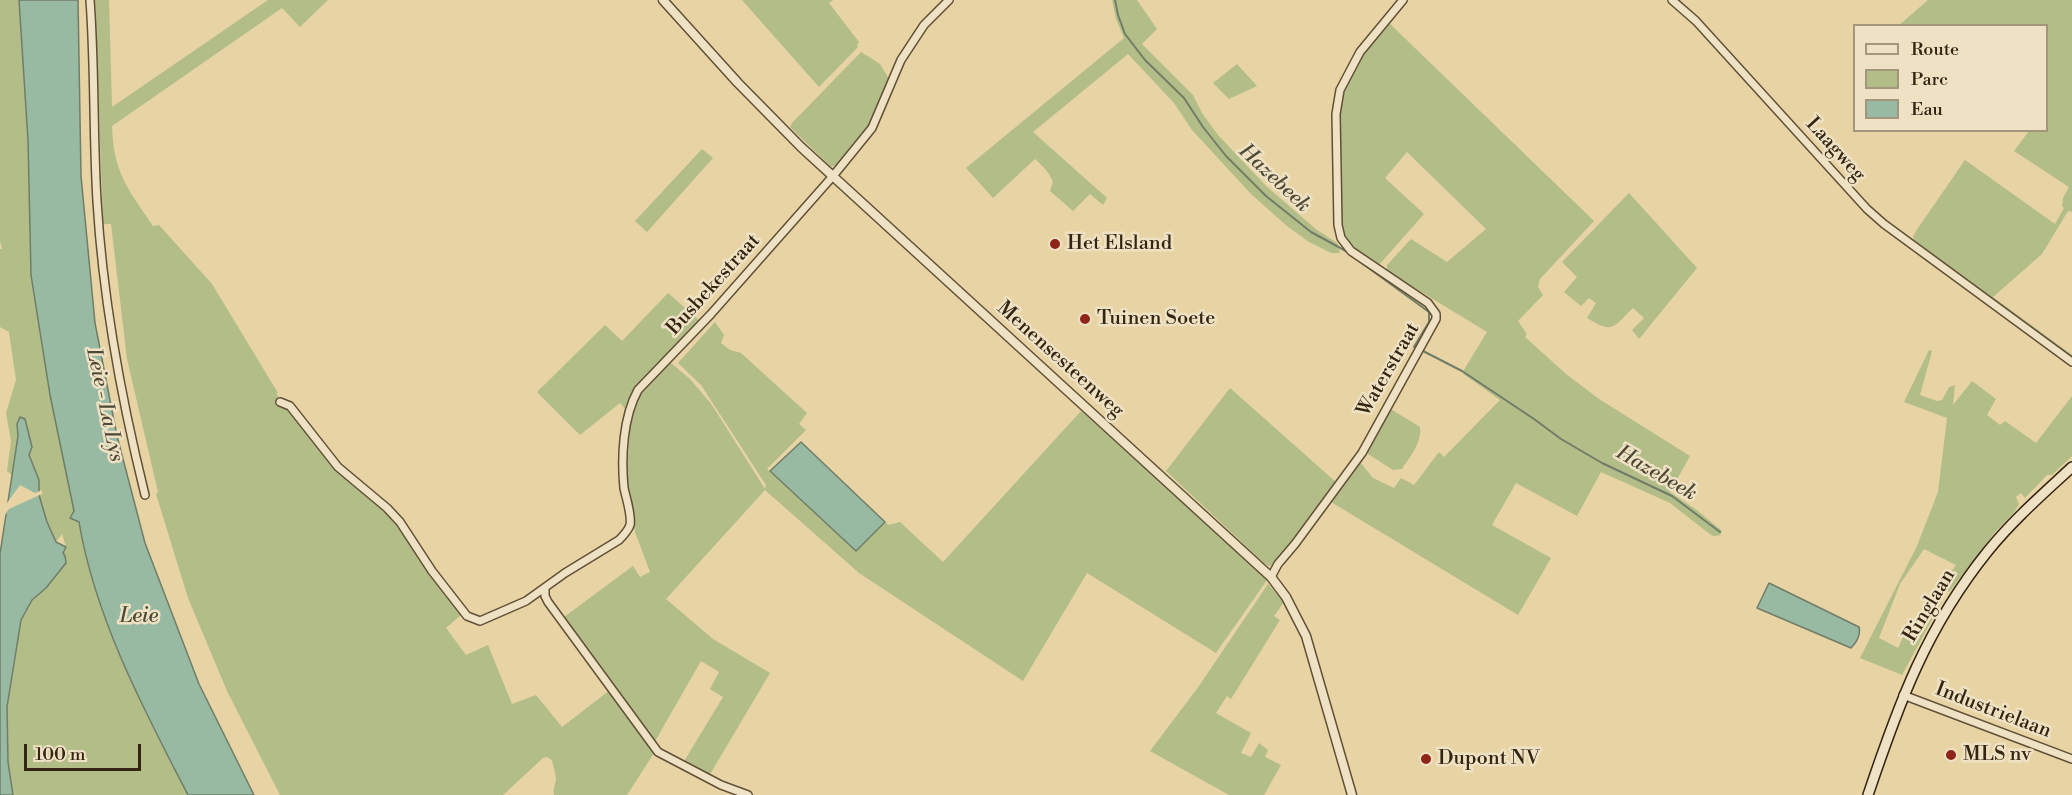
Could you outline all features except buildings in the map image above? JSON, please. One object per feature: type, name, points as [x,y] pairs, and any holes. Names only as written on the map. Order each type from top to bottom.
[{"type":"main road","name":"Ringlaan","points":[[1868,795],[1903,695],[1939,622],[1975,568],[2008,528],[2072,467]]},
{"type":"street","points":[[90,0],[97,200],[108,310],[127,418],[145,495]]},
{"type":"street","name":"Menensesteenweg","points":[[663,0],[738,83],[833,176],[1246,552],[1270,577],[1286,597],[1306,636],[1352,795]]},
{"type":"street","name":"Busbekestraat","points":[[280,402],[290,406],[338,467],[375,497],[400,522],[432,571],[467,616],[480,621],[486,620],[526,602],[626,533],[630,523],[624,486],[625,438],[632,401],[638,390],[711,315],[872,128],[901,60],[924,25],[949,0]]},
{"type":"street","name":"Waterstraat","points":[[1270,577],[1362,453],[1436,319],[1436,314],[1428,303],[1351,251],[1341,238],[1338,225],[1336,114],[1340,90],[1360,52],[1403,0]]},
{"type":"street","name":"Laagweg","points":[[1672,0],[1696,21],[1853,196],[1884,224],[2072,362]]},
{"type":"street","points":[[545,588],[544,596],[658,752],[721,785],[748,795]]},
{"type":"street","name":"Industrielaan","points":[[1903,695],[2072,759]]},
{"type":"green space","points":[[0,0],[19,0],[28,140],[31,275],[50,395],[74,511],[70,518],[79,522],[86,558],[97,593],[123,662],[188,795],[13,795],[8,762],[7,707],[21,620],[32,600],[46,588],[66,563],[62,553],[66,547],[62,534],[56,542],[47,522],[39,495],[39,480],[29,455],[32,447],[17,424],[18,436],[12,475],[7,471],[11,441],[6,413],[16,380],[9,332],[0,327],[0,249],[2,249],[0,241]]},
{"type":"green space","points":[[95,0],[109,0],[112,107],[268,0],[328,0],[300,27],[282,8],[112,126],[115,156],[119,168],[129,190],[153,226],[159,225],[212,284],[278,393],[276,394],[291,409],[335,468],[396,521],[461,615],[446,628],[466,655],[488,645],[512,704],[536,695],[562,727],[610,690],[654,753],[627,795],[554,795],[556,775],[552,760],[547,757],[543,758],[503,795],[280,795],[227,691],[188,598],[156,494],[158,492],[127,359],[111,224],[103,224]]},
{"type":"green space","points":[[742,0],[833,0],[829,3],[859,42],[858,47],[819,87]]},
{"type":"green space","points":[[1112,0],[1137,0],[1157,29],[1142,44],[1193,95],[1202,113],[1218,135],[1266,186],[1317,230],[1337,243],[1340,253],[1331,253],[1309,242],[1251,194],[1192,130],[1174,103],[1128,54],[1033,132],[1107,198],[1103,205],[1090,194],[1073,211],[1050,191],[1053,182],[1046,169],[1035,159],[993,198],[966,168],[1124,38],[1116,19]]},
{"type":"green space","points":[[1928,0],[2072,0],[2072,212],[2068,211],[2042,254],[1993,297],[2072,355],[2072,358],[1914,242],[1913,237],[1965,160],[2055,224],[2064,208],[2063,198],[2069,187],[2014,151],[2028,132],[2048,132],[2048,24],[1900,24]]},
{"type":"green space","points":[[1388,22],[1594,221],[1540,279],[1538,287],[1543,295],[1518,321],[1527,334],[1525,337],[1566,374],[1599,399],[1690,456],[1670,492],[1722,531],[1720,535],[1711,535],[1670,503],[1601,472],[1577,516],[1516,483],[1492,525],[1551,558],[1518,615],[1331,502],[1359,461],[1373,478],[1394,488],[1401,478],[1414,485],[1439,452],[1444,457],[1500,400],[1462,373],[1487,332],[1387,271],[1387,265],[1411,239],[1447,262],[1486,229],[1407,152],[1385,178],[1424,214],[1378,266],[1347,245],[1341,233],[1339,110],[1352,74],[1365,52]]},
{"type":"green space","points":[[861,52],[880,64],[889,79],[867,129],[838,164],[831,167],[790,127]]},
{"type":"green space","points":[[1237,64],[1257,86],[1229,99],[1213,83]]},
{"type":"green space","points":[[702,149],[713,158],[647,232],[635,221]]},
{"type":"green space","points":[[1629,193],[1697,268],[1639,339],[1632,330],[1644,318],[1633,308],[1616,324],[1603,326],[1587,318],[1596,303],[1589,298],[1581,306],[1564,292],[1577,277],[1562,262]]},
{"type":"green space","points":[[668,293],[701,322],[657,369],[627,411],[620,403],[580,435],[537,392],[605,325],[622,341]]},
{"type":"green space","points":[[715,322],[724,335],[721,343],[730,350],[741,353],[807,413],[799,424],[806,430],[767,469],[856,551],[885,522],[889,525],[900,522],[943,562],[1081,411],[1216,531],[1267,580],[1216,653],[1087,573],[1023,681],[859,573],[765,490],[666,599],[713,639],[770,673],[709,776],[683,763],[723,697],[710,689],[719,672],[701,661],[654,743],[564,617],[633,566],[640,577],[650,572],[635,532],[629,504],[627,475],[630,420],[638,396],[670,362],[690,379],[712,405],[765,489],[766,485],[701,385],[678,363]]},
{"type":"green space","points":[[1929,350],[1932,351],[1920,395],[1937,401],[1942,400],[1949,387],[1955,385],[1953,405],[1972,381],[1996,399],[1987,415],[2000,425],[2005,421],[2036,443],[2072,396],[2072,456],[2052,475],[2047,475],[2025,498],[2021,493],[2016,497],[2019,504],[2014,513],[1996,531],[1950,591],[1942,593],[1941,586],[1956,565],[1924,549],[1900,584],[1879,638],[1898,648],[1905,633],[1916,637],[1933,602],[1937,599],[1942,601],[1902,675],[1860,658],[1917,546],[1938,492],[1947,418],[1904,402]]},
{"type":"green space","points":[[1230,388],[1337,483],[1274,565],[1269,566],[1264,563],[1166,471]]},
{"type":"green space","points":[[1389,408],[1420,427],[1417,444],[1402,469],[1393,470],[1365,452]]},
{"type":"green space","points":[[1268,584],[1284,602],[1274,616],[1280,620],[1231,699],[1227,696],[1216,713],[1251,733],[1241,753],[1251,757],[1259,743],[1268,750],[1265,757],[1281,765],[1264,795],[1229,795],[1150,751],[1199,686]]},
{"type":"water","name":"Leie","points":[[19,0],[78,0],[81,176],[95,323],[117,436],[145,543],[199,684],[254,795],[188,795],[123,663],[86,558],[79,522],[70,518],[74,511],[50,395],[31,275],[28,140]]},
{"type":"water","points":[[20,417],[25,419],[32,447],[29,455],[39,480],[39,495],[47,522],[56,542],[66,547],[63,553],[66,563],[46,588],[32,600],[21,620],[7,707],[8,762],[13,795],[0,795],[0,554],[18,436],[17,424]]},
{"type":"water","points":[[801,442],[885,522],[856,551],[770,471]]},
{"type":"water","points":[[1769,583],[1859,627],[1859,636],[1855,644],[1851,648],[1757,608]]},
{"type":"pier","points":[[20,485],[35,493],[42,490],[42,494],[9,509],[3,518],[4,507]]},
{"type":"waterway","name":"Hazebeek","points":[[1115,0],[1125,34],[1145,60],[1184,98],[1226,156],[1266,196],[1311,232],[1344,250],[1429,312],[1429,322],[1414,347]]},
{"type":"waterway","name":"Hazebeek","points":[[1423,351],[1462,371],[1561,439],[1602,463],[1672,496],[1720,532]]},
{"type":"place","name":"Het Elsland","points":[[1055,244]]},
{"type":"place","name":"Tuinen Soete","points":[[1085,319]]},
{"type":"place","name":"MLS nv","points":[[1951,755]]},
{"type":"place","name":"Dupont NV","points":[[1426,759]]},
{"type":"water label","name":"Leie - La Lys","points":[[104,405]]}]
